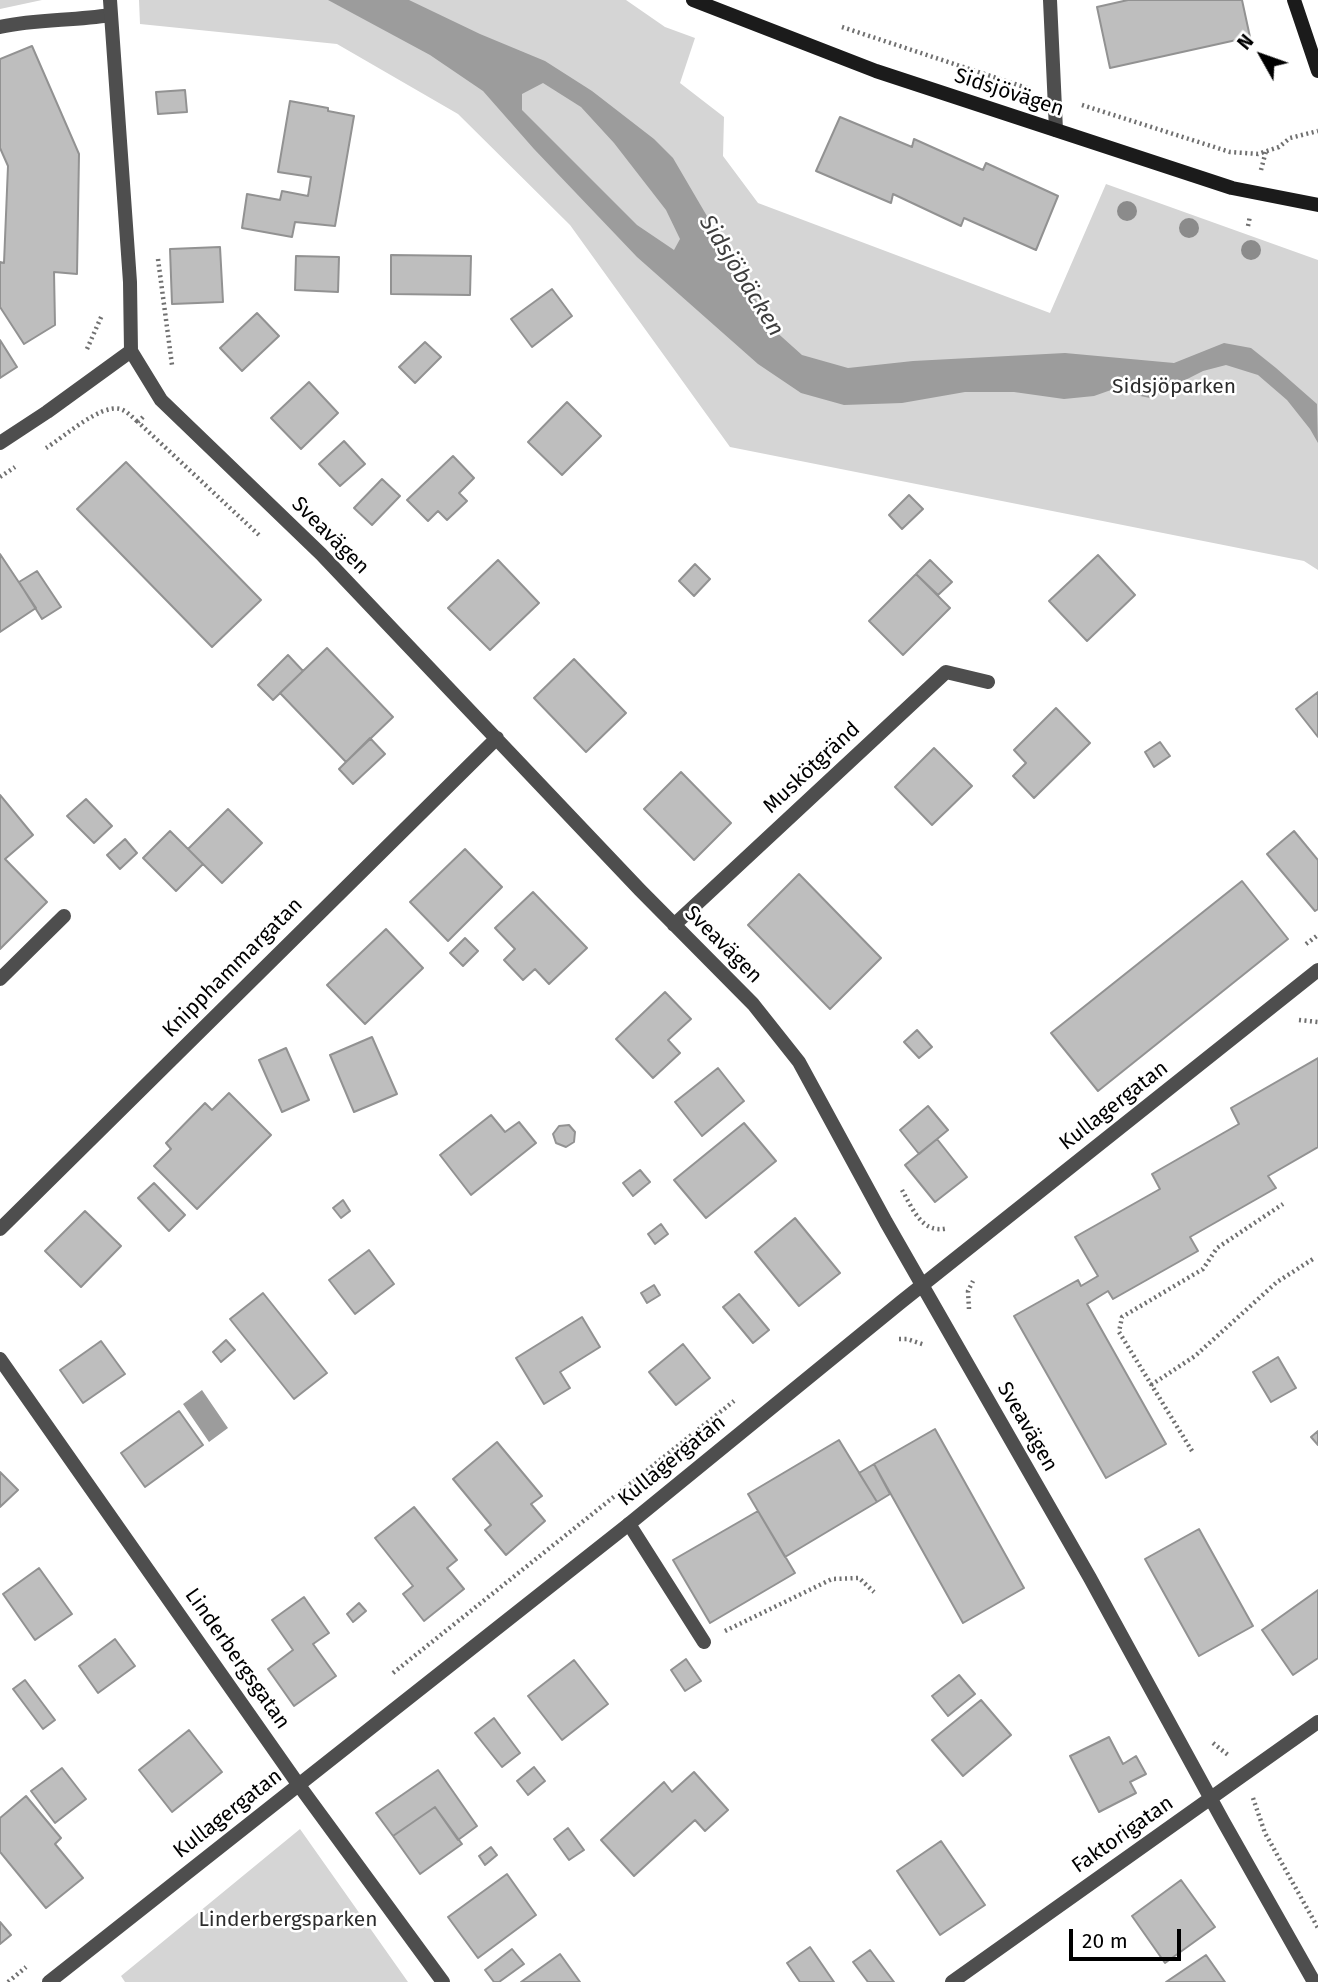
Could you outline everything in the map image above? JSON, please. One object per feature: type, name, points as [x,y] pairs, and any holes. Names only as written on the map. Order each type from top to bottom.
[{"type":"street","points":[[0,443],[131,351],[130,282],[110,0]]},
{"type":"street","name":"Sidsjövägen","points":[[693,0],[876,71],[1232,188],[1318,205]]},
{"type":"street","points":[[1049,0],[1056,130]]},
{"type":"street","points":[[1294,0],[1318,71]]},
{"type":"street","points":[[0,27],[27,21],[89,19],[110,15]]},
{"type":"street","name":"Sveavägen","points":[[131,351],[161,400],[305,538],[674,926],[753,1004],[799,1062],[1314,1982]]},
{"type":"street","name":"Muskötgränd","points":[[674,926],[946,672],[988,682]]},
{"type":"street","name":"Knipphammargatan","points":[[0,1229],[497,738]]},
{"type":"street","points":[[0,979],[64,916]]},
{"type":"street","name":"Kullagergatan","points":[[50,1982],[629,1524],[901,1302],[1316,975]]},
{"type":"street","name":"Linderbergsgatan","points":[[0,1359],[298,1784],[443,1982]]},
{"type":"street","points":[[629,1524],[704,1642]]},
{"type":"street","name":"Faktorigatan","points":[[952,1982],[1318,1722]]},
{"type":"path","points":[[1290,138],[1318,131]]},
{"type":"path","points":[[157,254],[172,369]]},
{"type":"path","points":[[85,352],[100,323],[105,305]]},
{"type":"path","points":[[138,422],[161,400]]},
{"type":"path","points":[[41,451],[97,413],[110,408],[126,412],[260,536]]},
{"type":"path","points":[[0,477],[21,464]]},
{"type":"path","points":[[1297,951],[1318,935]]},
{"type":"path","points":[[1292,1023],[1302,1019],[1318,1023]]},
{"type":"path","points":[[897,1181],[924,1226],[935,1231],[947,1229],[955,1223]]},
{"type":"path","points":[[1192,1451],[1119,1332],[1122,1317],[1203,1269],[1217,1248],[1283,1204]]},
{"type":"path","points":[[1151,1385],[1195,1356],[1277,1282],[1313,1259]]},
{"type":"path","points":[[971,1318],[968,1291],[978,1274]]},
{"type":"path","points":[[901,1302],[932,1357]]},
{"type":"path","points":[[390,1675],[735,1400]]},
{"type":"path","points":[[704,1642],[832,1579],[859,1578],[874,1592]]},
{"type":"path","points":[[1211,1741],[1234,1759],[1252,1794],[1256,1813],[1265,1833],[1318,1928]]},
{"type":"path","points":[[8,1982],[29,1965]]},
{"type":"green space","points":[[0,0],[42,0],[0,9]]},
{"type":"green space","name":"Sidsjöparken","points":[[139,0],[626,0],[665,27],[695,38],[680,83],[724,117],[723,156],[758,203],[1050,313],[1106,184],[1318,260],[1318,570],[1304,561],[730,447],[570,225],[458,114],[337,44],[140,24]]},
{"type":"green space","name":"Linderbergsparken","points":[[300,1829],[408,1982],[125,1982],[121,1976]]},
{"type":"water","name":"Sidsjöbäcken","points":[[328,0],[409,0],[545,61],[592,91],[654,139],[673,158],[773,329],[802,355],[848,368],[913,361],[1065,353],[1174,363],[1224,343],[1251,348],[1317,404],[1318,443],[1287,400],[1258,375],[1226,365],[1203,371],[1150,398],[1111,390],[1094,396],[1064,399],[1014,392],[965,392],[902,403],[844,405],[801,393],[758,364],[637,257],[483,91],[430,55]],"holes":[[[543,83],[581,107],[614,143],[666,210],[680,239],[674,250],[637,225],[522,110],[522,94]]]},
{"type":"water","points":[[202,1390],[228,1428],[209,1442],[183,1404]]},
{"type":"building","points":[[1128,0],[1242,0],[1250,37],[1110,68],[1097,7]]},
{"type":"building","points":[[32,46],[79,154],[77,274],[54,272],[55,325],[24,344],[0,307],[0,262],[4,263],[8,166],[0,148],[0,59]]},
{"type":"building","points":[[185,90],[187,112],[158,114],[156,92]]},
{"type":"building","points":[[290,101],[354,116],[335,226],[295,222],[292,237],[242,228],[247,194],[280,200],[282,191],[308,196],[311,177],[278,172]]},
{"type":"building","points":[[840,117],[912,147],[914,139],[983,170],[986,163],[1058,196],[1036,250],[964,218],[961,226],[893,194],[891,203],[816,171]]},
{"type":"building","points":[[220,247],[223,302],[172,304],[170,249]]},
{"type":"building","points":[[391,255],[471,256],[470,295],[391,294]]},
{"type":"building","points":[[296,256],[339,257],[338,292],[295,290]]},
{"type":"building","points":[[552,289],[572,316],[532,347],[511,319]]},
{"type":"building","points":[[257,313],[279,336],[242,371],[220,348]]},
{"type":"building","points":[[0,340],[17,367],[0,378]]},
{"type":"building","points":[[425,342],[441,357],[415,383],[399,367]]},
{"type":"building","points":[[309,382],[338,413],[301,449],[271,418]]},
{"type":"building","points":[[567,402],[601,436],[562,475],[528,442]]},
{"type":"building","points":[[344,441],[365,464],[340,486],[319,464]]},
{"type":"building","points":[[453,456],[474,478],[459,493],[467,501],[447,520],[438,511],[428,521],[407,500]]},
{"type":"building","points":[[126,462],[261,600],[212,647],[77,509]]},
{"type":"building","points":[[382,479],[400,496],[372,525],[354,508]]},
{"type":"building","points":[[909,495],[923,509],[902,529],[889,515]]},
{"type":"building","points":[[0,554],[36,608],[0,632]]},
{"type":"building","points":[[1098,555],[1135,595],[1087,641],[1049,601]]},
{"type":"building","points":[[498,560],[539,603],[490,650],[448,608]]},
{"type":"building","points":[[930,560],[952,582],[938,595],[916,574]]},
{"type":"building","points":[[695,564],[710,579],[694,596],[679,581]]},
{"type":"building","points":[[37,571],[61,607],[42,619],[19,582]]},
{"type":"building","points":[[916,574],[950,608],[903,655],[869,621]]},
{"type":"building","points":[[327,648],[393,717],[346,762],[280,693]]},
{"type":"building","points":[[288,655],[303,671],[273,700],[258,685]]},
{"type":"building","points":[[574,659],[626,713],[586,752],[534,698]]},
{"type":"building","points":[[1318,692],[1318,737],[1296,709]]},
{"type":"building","points":[[1056,708],[1090,743],[1034,798],[1013,776],[1026,763],[1014,750]]},
{"type":"building","points":[[370,738],[385,754],[353,784],[339,769]]},
{"type":"building","points":[[1160,742],[1170,756],[1154,767],[1145,752]]},
{"type":"building","points":[[934,748],[972,786],[932,825],[895,787]]},
{"type":"building","points":[[681,772],[731,823],[694,860],[644,809]]},
{"type":"building","points":[[0,795],[33,835],[5,859],[47,902],[0,949]]},
{"type":"building","points":[[86,799],[112,826],[94,843],[67,816]]},
{"type":"building","points":[[228,809],[262,843],[222,883],[188,849]]},
{"type":"building","points":[[170,831],[203,864],[176,891],[143,858]]},
{"type":"building","points":[[1294,831],[1318,860],[1318,909],[1315,911],[1267,854]]},
{"type":"building","points":[[125,839],[137,853],[120,869],[107,855]]},
{"type":"building","points":[[465,849],[502,887],[448,941],[410,902]]},
{"type":"building","points":[[799,874],[881,958],[830,1009],[748,925]]},
{"type":"building","points":[[1242,881],[1288,939],[1098,1091],[1051,1033]]},
{"type":"building","points":[[533,892],[587,948],[549,984],[535,969],[523,980],[504,960],[515,949],[495,928]]},
{"type":"building","points":[[386,929],[423,968],[365,1024],[327,985]]},
{"type":"building","points":[[465,938],[478,951],[463,966],[450,953]]},
{"type":"building","points":[[665,992],[691,1019],[668,1040],[680,1053],[653,1078],[616,1039]]},
{"type":"building","points":[[917,1030],[932,1047],[919,1058],[904,1042]]},
{"type":"building","points":[[372,1037],[397,1094],[354,1112],[330,1055]]},
{"type":"building","points":[[286,1048],[309,1100],[282,1112],[259,1060]]},
{"type":"building","points":[[1318,1058],[1318,1147],[1268,1176],[1276,1188],[1190,1237],[1198,1251],[1113,1299],[1108,1291],[1087,1304],[1166,1444],[1106,1478],[1014,1316],[1078,1280],[1081,1286],[1098,1276],[1075,1237],[1160,1189],[1152,1174],[1239,1124],[1231,1108]]},
{"type":"building","points":[[718,1068],[744,1101],[702,1136],[675,1102]]},
{"type":"building","points":[[229,1093],[271,1135],[197,1209],[154,1166],[171,1149],[166,1143],[205,1103],[212,1110]]},
{"type":"building","points":[[928,1106],[948,1130],[919,1154],[900,1130]]},
{"type":"building","points":[[491,1115],[505,1132],[519,1122],[536,1143],[471,1195],[440,1155]]},
{"type":"building","points":[[744,1123],[776,1161],[706,1218],[674,1180]]},
{"type":"building","points":[[569,1125],[575,1132],[574,1142],[566,1147],[556,1143],[553,1134],[559,1126]]},
{"type":"building","points":[[937,1139],[967,1177],[935,1202],[905,1165]]},
{"type":"building","points":[[640,1170],[650,1182],[633,1196],[623,1183]]},
{"type":"building","points":[[154,1183],[185,1215],[169,1231],[138,1198]]},
{"type":"building","points":[[343,1200],[350,1211],[341,1218],[333,1208]]},
{"type":"building","points":[[85,1211],[121,1246],[81,1287],[45,1251]]},
{"type":"building","points":[[795,1218],[840,1273],[799,1306],[755,1252]]},
{"type":"building","points":[[661,1224],[668,1234],[655,1244],[648,1234]]},
{"type":"building","points":[[369,1250],[394,1284],[355,1314],[329,1280]]},
{"type":"building","points":[[654,1285],[660,1295],[647,1303],[641,1293]]},
{"type":"building","points":[[263,1293],[327,1373],[294,1399],[230,1319]]},
{"type":"building","points":[[739,1294],[769,1330],[753,1343],[723,1307]]},
{"type":"building","points":[[582,1317],[600,1347],[560,1372],[570,1388],[544,1404],[516,1358]]},
{"type":"building","points":[[226,1340],[235,1350],[221,1362],[213,1352]]},
{"type":"building","points":[[101,1341],[125,1374],[83,1403],[60,1370]]},
{"type":"building","points":[[683,1344],[710,1378],[676,1405],[649,1372]]},
{"type":"building","points":[[1278,1357],[1296,1388],[1271,1402],[1253,1372]]},
{"type":"building","points":[[179,1411],[203,1445],[145,1487],[121,1453]]},
{"type":"building","points":[[935,1429],[1024,1588],[963,1623],[874,1464]]},
{"type":"building","points":[[1318,1431],[1318,1445],[1311,1437]]},
{"type":"building","points":[[839,1440],[877,1502],[785,1557],[748,1494]]},
{"type":"building","points":[[497,1442],[542,1496],[531,1504],[545,1521],[506,1555],[485,1530],[491,1525],[453,1479]]},
{"type":"building","points":[[874,1464],[890,1494],[877,1502],[859,1473]]},
{"type":"building","points":[[0,1472],[18,1490],[0,1507]]},
{"type":"building","points":[[414,1507],[457,1560],[447,1568],[464,1589],[424,1621],[403,1594],[413,1586],[375,1538]]},
{"type":"building","points":[[758,1511],[795,1573],[710,1623],[673,1560]]},
{"type":"building","points":[[1199,1529],[1253,1626],[1199,1656],[1145,1559]]},
{"type":"building","points":[[39,1568],[72,1614],[35,1640],[3,1594]]},
{"type":"building","points":[[1318,1590],[1318,1658],[1293,1675],[1262,1630]]},
{"type":"building","points":[[304,1597],[329,1633],[313,1644],[336,1676],[294,1706],[268,1669],[293,1650],[272,1620]]},
{"type":"building","points":[[359,1603],[366,1611],[353,1622],[347,1614]]},
{"type":"building","points":[[115,1639],[135,1666],[98,1693],[79,1666]]},
{"type":"building","points":[[686,1659],[701,1681],[685,1691],[671,1670]]},
{"type":"building","points":[[574,1660],[608,1704],[562,1740],[528,1696]]},
{"type":"building","points":[[959,1675],[975,1694],[948,1716],[932,1696]]},
{"type":"building","points":[[25,1680],[55,1720],[43,1729],[13,1689]]},
{"type":"building","points":[[981,1700],[1011,1735],[963,1776],[932,1740]]},
{"type":"building","points":[[494,1718],[520,1753],[502,1767],[475,1733]]},
{"type":"building","points":[[189,1730],[222,1772],[172,1812],[139,1770]]},
{"type":"building","points":[[1109,1737],[1123,1764],[1136,1756],[1146,1774],[1130,1782],[1136,1793],[1099,1812],[1070,1756]]},
{"type":"building","points":[[534,1767],[545,1781],[528,1795],[517,1781]]},
{"type":"building","points":[[62,1768],[86,1799],[55,1823],[31,1791]]},
{"type":"building","points":[[438,1770],[477,1826],[458,1840],[435,1807],[393,1836],[376,1813]]},
{"type":"building","points":[[694,1772],[728,1810],[705,1831],[695,1820],[634,1876],[601,1840],[664,1782],[672,1792]]},
{"type":"building","points":[[26,1796],[61,1838],[55,1844],[83,1878],[46,1908],[0,1852],[0,1818]]},
{"type":"building","points":[[435,1807],[462,1844],[420,1874],[393,1836]]},
{"type":"building","points":[[568,1828],[584,1850],[569,1860],[554,1839]]},
{"type":"building","points":[[941,1841],[985,1905],[940,1935],[897,1871]]},
{"type":"building","points":[[491,1847],[497,1855],[485,1865],[479,1856]]},
{"type":"building","points":[[507,1874],[536,1915],[478,1958],[448,1917]]},
{"type":"building","points":[[1181,1880],[1215,1927],[1165,1963],[1132,1916]]},
{"type":"building","points":[[0,1922],[11,1935],[0,1944]]},
{"type":"building","points":[[810,1947],[834,1982],[800,1982],[787,1963]]},
{"type":"building","points":[[512,1949],[524,1964],[499,1982],[494,1982],[485,1970]]},
{"type":"building","points":[[870,1950],[894,1982],[868,1982],[853,1962]]},
{"type":"building","points":[[560,1954],[580,1982],[521,1982]]},
{"type":"building","points":[[1206,1955],[1225,1982],[1166,1982]]}]
